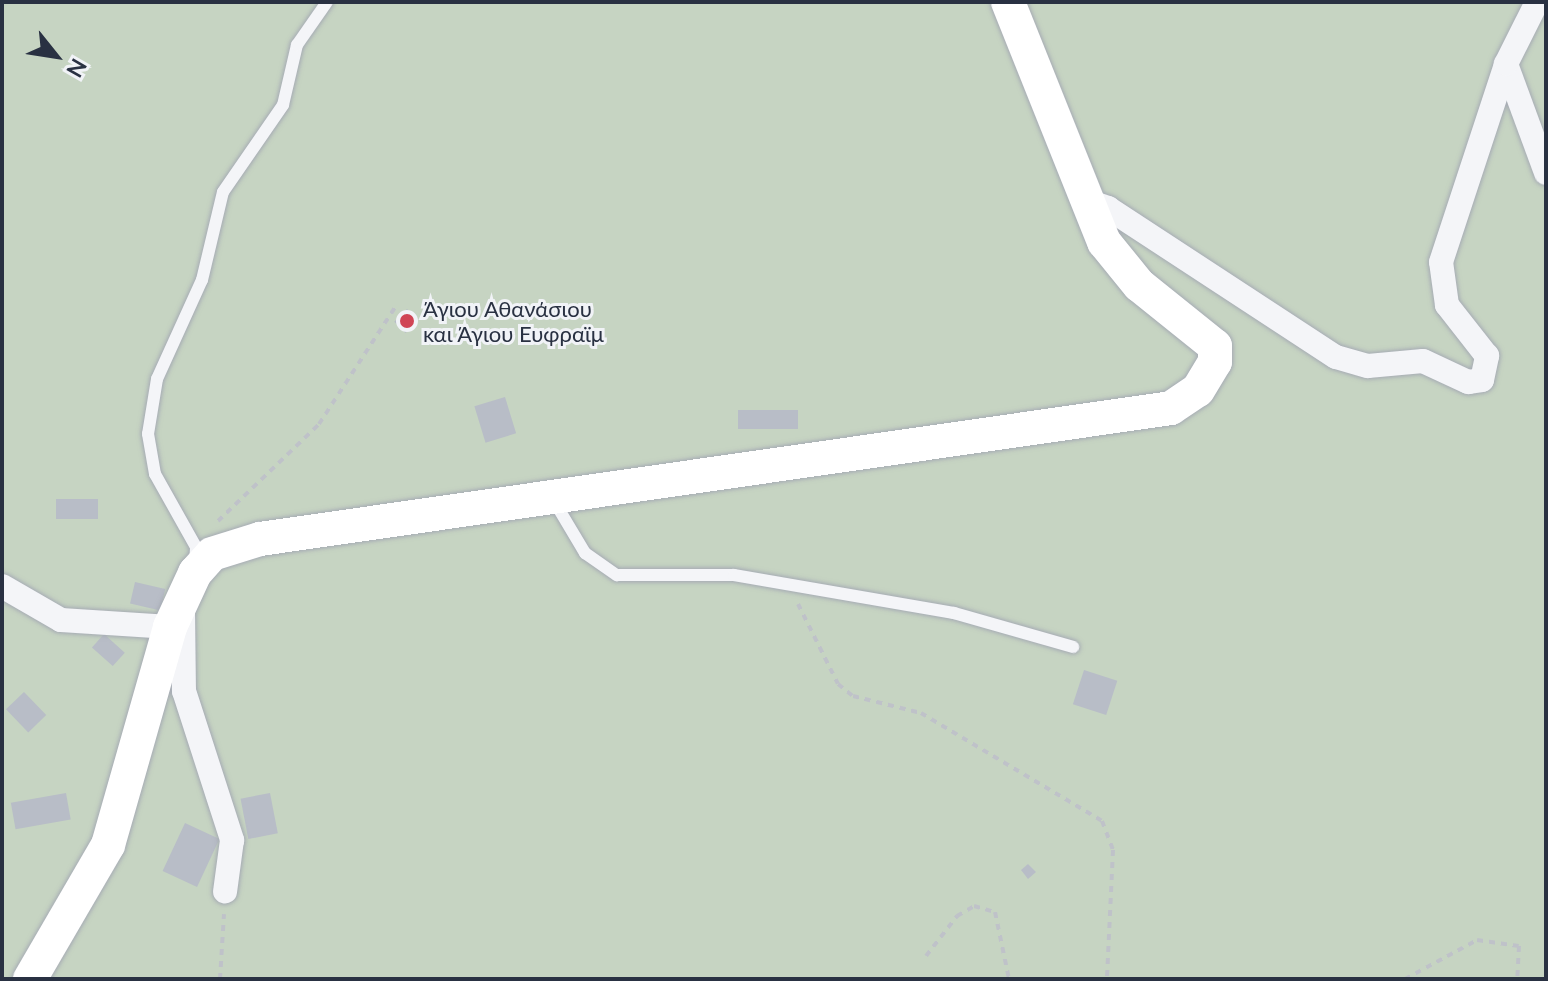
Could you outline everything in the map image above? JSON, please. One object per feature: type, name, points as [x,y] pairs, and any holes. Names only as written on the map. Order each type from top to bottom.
[{"type":"main road","points":[[30,979],[108,845],[186,587],[212,554],[260,539],[554,501],[1186,400],[1209,377],[1215,346],[1119,264],[1082,199],[1008,2]]},
{"type":"street","points":[[1082,199],[1108,208],[1336,357],[1368,366],[1423,361],[1476,382],[1487,375],[1487,356],[1447,305],[1441,262],[1506,64],[1537,2]]},
{"type":"street","points":[[1506,64],[1546,173]]},
{"type":"street","points":[[2,586],[61,620],[186,587],[184,691],[232,840],[225,892]]},
{"type":"lane","points":[[186,587],[155,474],[148,434],[157,379],[202,280],[223,192],[283,105],[297,45],[327,2]]},
{"type":"lane","points":[[554,501],[585,553],[617,575],[734,575],[954,613],[1073,647]]},
{"type":"path","points":[[186,587],[319,424],[396,306]]},
{"type":"path","points":[[788,584],[846,691],[921,713],[1102,821],[1113,850],[1107,979]]},
{"type":"path","points":[[220,979],[225,892]]},
{"type":"path","points":[[926,956],[957,916],[974,906],[995,912],[1009,979]]},
{"type":"path","points":[[1405,979],[1477,940],[1519,946],[1517,979]]},
{"type":"green space","points":[[2,2],[1546,2],[1546,979],[2,979]]},
{"type":"building","name":"Άγιου Αθανάσιου και Άγιου Ευφραϊμ","points":[[407,309],[418,320],[406,333],[394,322]]},
{"type":"building","points":[[505,397],[516,433],[486,443],[474,406]]},
{"type":"building","points":[[738,410],[798,410],[798,429],[738,429]]},
{"type":"building","points":[[56,499],[98,499],[98,519],[56,519]]},
{"type":"building","points":[[135,582],[165,589],[160,610],[130,603]]},
{"type":"building","points":[[104,634],[125,653],[113,666],[92,647]]},
{"type":"building","points":[[1084,670],[1117,681],[1106,715],[1073,704]]},
{"type":"building","points":[[24,692],[46,715],[28,732],[6,709]]},
{"type":"building","points":[[66,793],[71,820],[16,829],[11,803]]},
{"type":"building","points":[[270,793],[278,833],[248,839],[241,799]]},
{"type":"building","points":[[185,823],[219,839],[197,887],[163,871]]},
{"type":"building","points":[[1028,864],[1036,872],[1028,879],[1021,870]]},
{"type":"place","name":"Άγιου Αθανάσιου και Άγιου Ευφραϊμ","points":[[407,321]]}]
